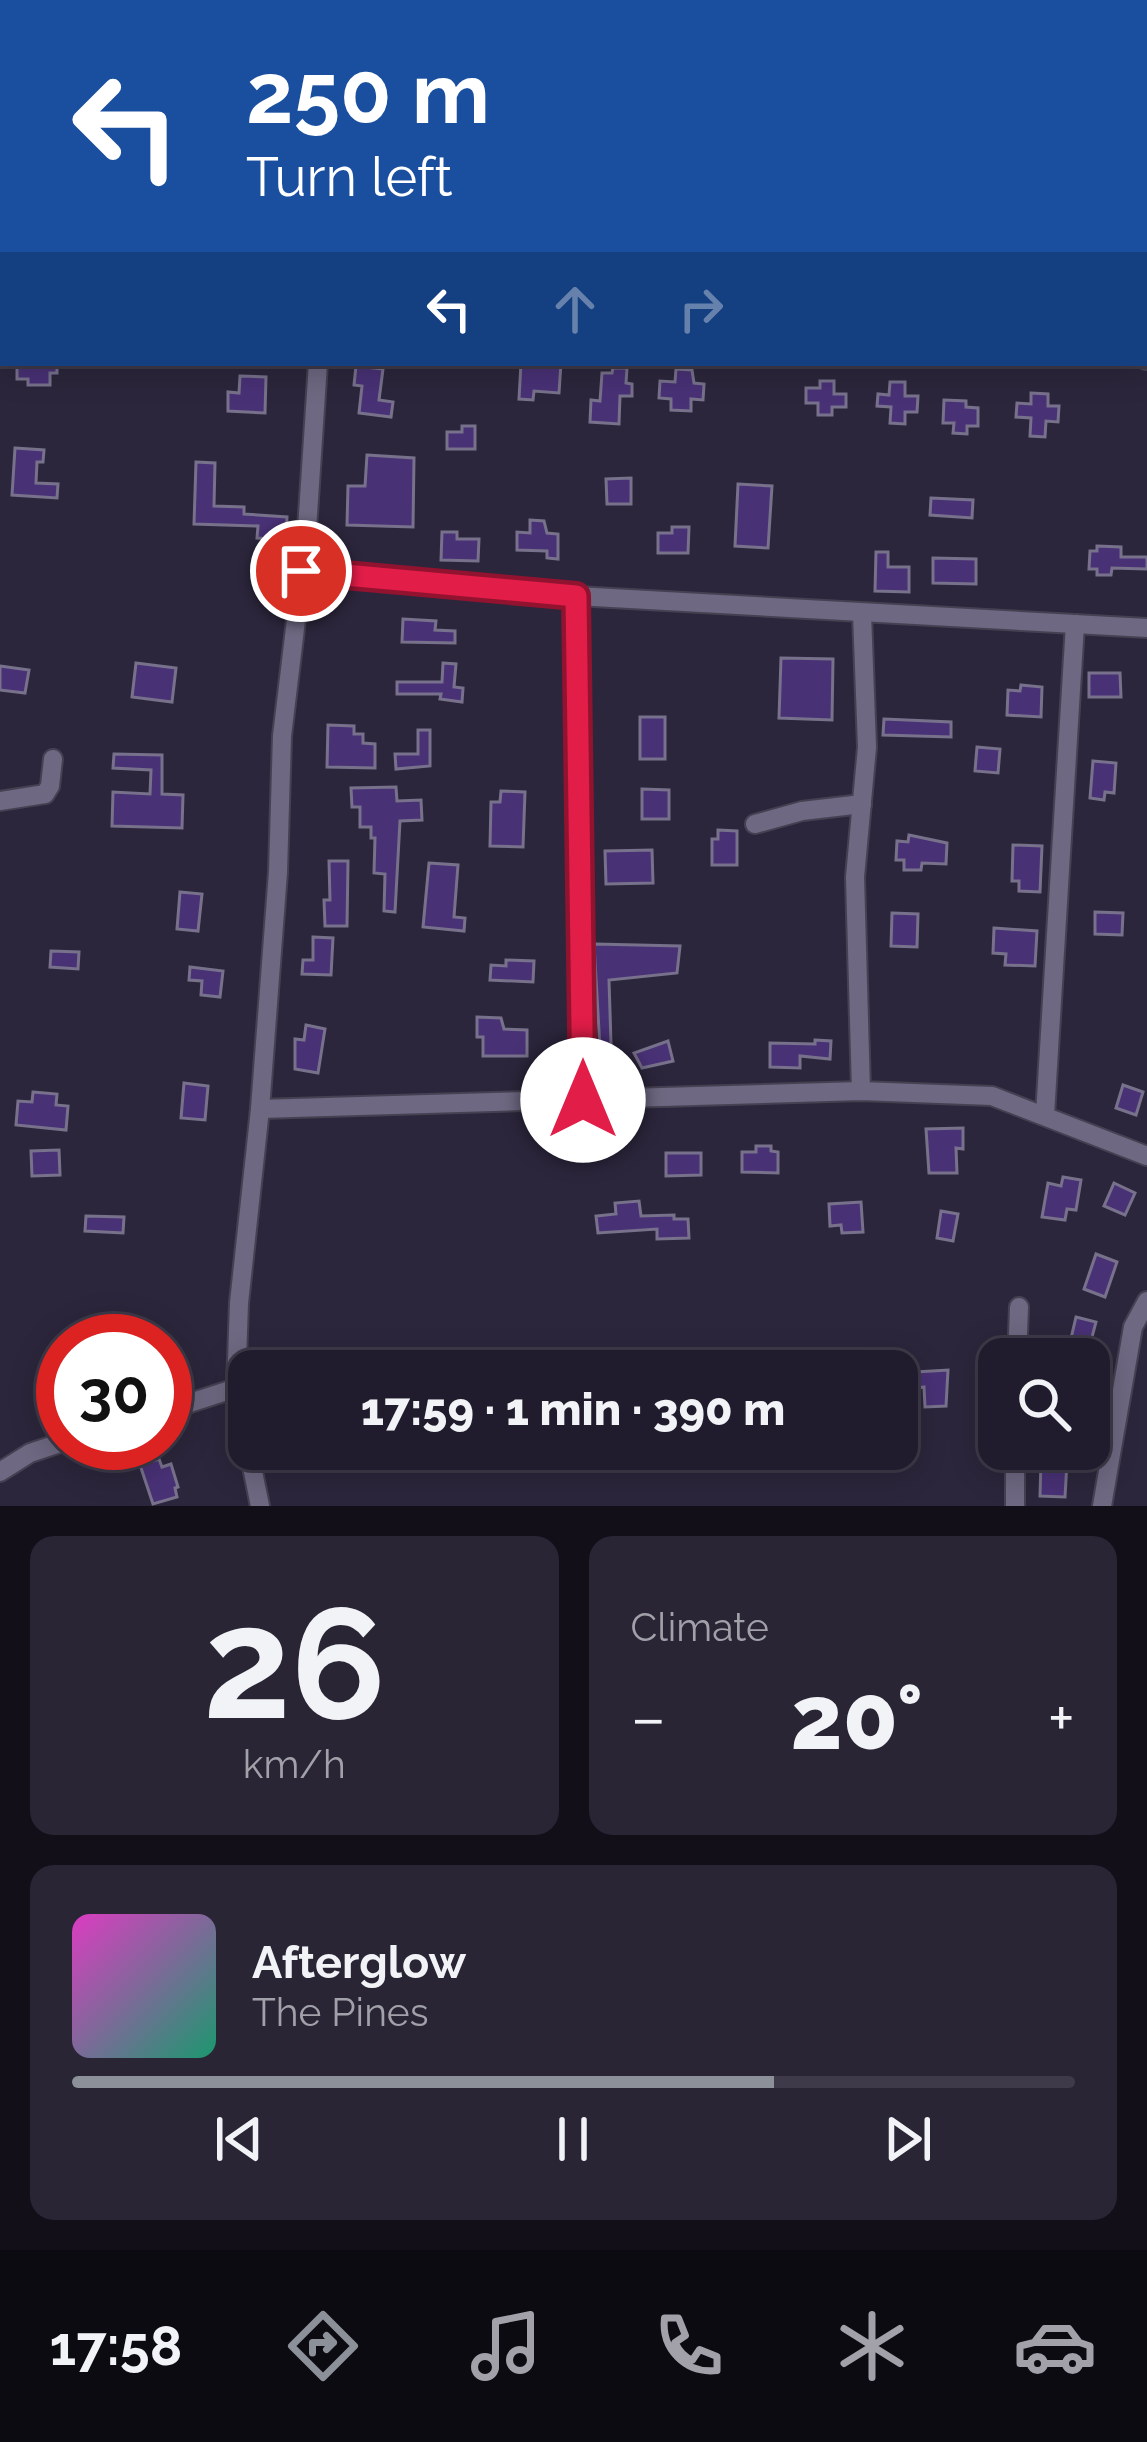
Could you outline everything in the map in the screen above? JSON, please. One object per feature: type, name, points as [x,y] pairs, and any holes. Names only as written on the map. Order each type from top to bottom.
[{"type":"street","points":[[237,1350],[278,872],[282,736],[318,366]]},
{"type":"street","points":[[301,571],[576,596],[1147,628]]},
{"type":"street","points":[[576,596],[583,1100]]},
{"type":"street","points":[[861,1091],[855,877],[867,714],[862,614]]},
{"type":"street","points":[[1045,1115],[1076,624]]},
{"type":"street","points":[[0,801],[45,794],[53,759]]},
{"type":"street","points":[[755,824],[802,811],[862,804]]},
{"type":"street","points":[[260,1109],[861,1091],[992,1096],[1147,1156]]},
{"type":"street","points":[[1102,1506],[1133,1327],[1147,1301]]},
{"type":"street","points":[[1018,1338],[1019,1306]]},
{"type":"street","points":[[192,1403],[228,1391]]},
{"type":"street","points":[[0,1445],[7,1468],[36,1455]]},
{"type":"street","points":[[253,1470],[260,1506]]},
{"type":"street","points":[[1015,1470],[1015,1506]]},
{"type":"building","points":[[17,366],[57,366],[57,373],[50,373],[50,385],[28,385],[28,379],[17,379]]},
{"type":"building","points":[[356,366],[383,369],[379,400],[393,402],[391,417],[359,413],[362,386],[354,385]]},
{"type":"building","points":[[521,366],[561,366],[559,393],[534,391],[533,400],[519,399]]},
{"type":"building","points":[[613,368],[627,368],[626,383],[632,384],[632,396],[620,396],[619,424],[590,422],[591,400],[600,401],[602,373],[612,373]]},
{"type":"building","points":[[676,369],[692,370],[694,383],[704,384],[703,400],[691,399],[691,411],[671,410],[671,399],[659,398],[660,381],[675,382]]},
{"type":"building","points":[[240,376],[266,377],[265,413],[228,411],[228,392],[239,393]]},
{"type":"building","points":[[820,381],[834,381],[834,394],[846,394],[846,407],[832,407],[832,415],[818,415],[818,403],[806,403],[806,388],[820,388]]},
{"type":"building","points":[[890,382],[905,382],[905,396],[918,396],[917,412],[905,412],[905,424],[890,423],[891,407],[877,406],[878,394],[889,395]]},
{"type":"building","points":[[1031,393],[1048,394],[1048,406],[1059,406],[1058,422],[1046,421],[1045,437],[1030,436],[1031,418],[1016,417],[1017,403],[1031,404]]},
{"type":"building","points":[[944,400],[966,401],[966,407],[978,408],[978,426],[967,426],[967,434],[953,433],[954,423],[943,423]]},
{"type":"building","points":[[462,426],[475,426],[475,449],[447,449],[447,432],[462,432]]},
{"type":"building","points":[[15,448],[44,450],[43,462],[37,462],[36,483],[58,484],[57,498],[12,495]]},
{"type":"building","points":[[367,455],[414,458],[413,527],[347,525],[348,486],[365,486]]},
{"type":"building","points":[[196,462],[215,463],[214,506],[287,517],[286,540],[257,538],[258,526],[194,524]]},
{"type":"building","points":[[631,478],[631,504],[607,504],[606,479]]},
{"type":"building","points":[[738,484],[772,486],[768,548],[735,546]]},
{"type":"building","points":[[931,498],[973,500],[972,518],[930,515]]},
{"type":"building","points":[[530,520],[544,521],[547,533],[558,534],[558,559],[547,558],[547,551],[517,550],[517,532],[530,533]]},
{"type":"building","points":[[672,527],[689,527],[688,553],[658,553],[658,533],[672,533]]},
{"type":"building","points":[[442,532],[457,532],[457,539],[479,539],[478,561],[441,560]]},
{"type":"building","points":[[1097,546],[1121,547],[1121,557],[1147,557],[1147,569],[1112,568],[1111,575],[1097,575],[1097,569],[1089,569],[1090,551],[1097,551]]},
{"type":"building","points":[[876,552],[888,552],[888,567],[909,567],[909,592],[875,591]]},
{"type":"building","points":[[933,558],[976,559],[976,584],[933,583]]},
{"type":"building","points":[[403,619],[436,621],[435,630],[455,631],[455,643],[402,642]]},
{"type":"building","points":[[781,658],[833,659],[832,720],[779,718]]},
{"type":"building","points":[[136,663],[176,668],[172,702],[132,697]]},
{"type":"building","points":[[443,663],[456,664],[454,687],[463,688],[462,702],[440,699],[441,694],[397,694],[397,682],[442,682]]},
{"type":"building","points":[[0,666],[29,670],[25,693],[0,690]]},
{"type":"building","points":[[1089,673],[1120,673],[1121,697],[1089,697]]},
{"type":"building","points":[[1021,685],[1042,687],[1041,717],[1007,715],[1008,690],[1020,691]]},
{"type":"building","points":[[640,717],[665,717],[665,759],[640,759]]},
{"type":"building","points":[[884,719],[951,722],[951,737],[883,735]]},
{"type":"building","points":[[328,725],[354,726],[354,734],[363,734],[363,743],[375,744],[375,768],[327,767]]},
{"type":"building","points":[[418,730],[430,730],[430,766],[396,769],[395,754],[418,754]]},
{"type":"building","points":[[977,747],[1000,749],[998,773],[975,771]]},
{"type":"building","points":[[114,754],[162,755],[162,794],[183,795],[182,828],[112,826],[113,792],[150,794],[151,770],[113,768]]},
{"type":"building","points":[[1093,761],[1116,763],[1114,793],[1105,792],[1104,800],[1090,798]]},
{"type":"building","points":[[396,787],[397,801],[421,800],[422,820],[400,821],[395,912],[384,911],[385,874],[374,873],[375,838],[371,838],[371,827],[360,827],[360,807],[352,807],[351,788]]},
{"type":"building","points":[[642,789],[669,790],[669,819],[642,819]]},
{"type":"building","points":[[501,791],[525,792],[523,847],[490,846],[491,802],[500,802]]},
{"type":"building","points":[[718,830],[737,831],[737,865],[712,865],[712,839],[718,839]]},
{"type":"building","points":[[909,835],[947,843],[946,864],[922,863],[921,870],[904,870],[904,860],[896,860],[897,841],[908,842]]},
{"type":"building","points":[[1013,845],[1042,846],[1040,892],[1019,891],[1019,881],[1012,881]]},
{"type":"building","points":[[652,850],[653,883],[606,884],[605,851]]},
{"type":"building","points":[[329,861],[348,861],[347,926],[325,926]]},
{"type":"building","points":[[429,863],[458,865],[454,917],[465,918],[464,931],[423,927]]},
{"type":"building","points":[[180,892],[202,894],[198,931],[177,929]]},
{"type":"building","points":[[1095,912],[1123,913],[1122,935],[1095,934]]},
{"type":"building","points":[[892,913],[918,914],[917,947],[891,946]]},
{"type":"building","points":[[994,928],[1037,931],[1035,966],[1005,965],[1006,954],[993,953]]},
{"type":"building","points":[[313,937],[333,938],[331,975],[302,974],[303,960],[313,960]]},
{"type":"building","points":[[594,944],[680,946],[677,973],[609,980],[611,1044],[600,1048]]},
{"type":"building","points":[[51,951],[79,952],[78,969],[50,967]]},
{"type":"building","points":[[506,960],[534,961],[533,982],[490,980],[491,965],[506,966]]},
{"type":"building","points":[[190,967],[223,971],[220,997],[201,995],[202,981],[189,980]]},
{"type":"building","points":[[477,1017],[501,1018],[504,1029],[527,1030],[527,1056],[483,1056]]},
{"type":"building","points":[[306,1025],[325,1029],[318,1073],[295,1069],[295,1039],[304,1040]]},
{"type":"building","points":[[815,1040],[831,1041],[830,1059],[800,1056],[800,1068],[770,1067],[770,1043],[815,1044]]},
{"type":"building","points":[[668,1041],[673,1061],[642,1068],[634,1053]]},
{"type":"building","points":[[184,1083],[208,1086],[205,1120],[181,1118]]},
{"type":"building","points":[[1123,1085],[1143,1092],[1136,1115],[1116,1108]]},
{"type":"building","points":[[33,1092],[57,1094],[56,1105],[68,1106],[66,1130],[16,1125],[18,1101],[32,1102]]},
{"type":"building","points":[[963,1128],[963,1149],[956,1148],[957,1173],[929,1173],[926,1129]]},
{"type":"building","points":[[756,1146],[771,1146],[771,1151],[778,1152],[778,1173],[742,1172],[742,1152],[756,1152]]},
{"type":"building","points":[[59,1150],[60,1175],[32,1176],[31,1151]]},
{"type":"building","points":[[666,1153],[701,1153],[701,1175],[666,1176]]},
{"type":"building","points":[[1063,1177],[1081,1180],[1076,1210],[1067,1209],[1065,1220],[1042,1217],[1048,1183],[1061,1186]]},
{"type":"building","points":[[1114,1183],[1135,1193],[1125,1215],[1104,1206]]},
{"type":"building","points":[[639,1201],[641,1216],[688,1219],[689,1238],[657,1239],[657,1229],[598,1233],[596,1216],[616,1214],[615,1203]]},
{"type":"building","points":[[861,1202],[863,1232],[842,1233],[841,1225],[830,1226],[829,1204]]},
{"type":"building","points":[[941,1211],[958,1214],[953,1241],[937,1238]]},
{"type":"building","points":[[86,1216],[124,1217],[123,1233],[85,1231]]},
{"type":"building","points":[[1096,1254],[1117,1262],[1105,1297],[1084,1289]]},
{"type":"building","points":[[1076,1317],[1096,1322],[1092,1338],[1071,1338]]},
{"type":"building","points":[[948,1370],[946,1406],[925,1407],[918,1372]]},
{"type":"building","points":[[142,1470],[173,1470],[177,1497],[153,1504]]},
{"type":"building","points":[[1041,1470],[1067,1470],[1065,1497],[1040,1496]]},
{"type":"route","points":[[301,571],[576,596],[583,1100]]}]
